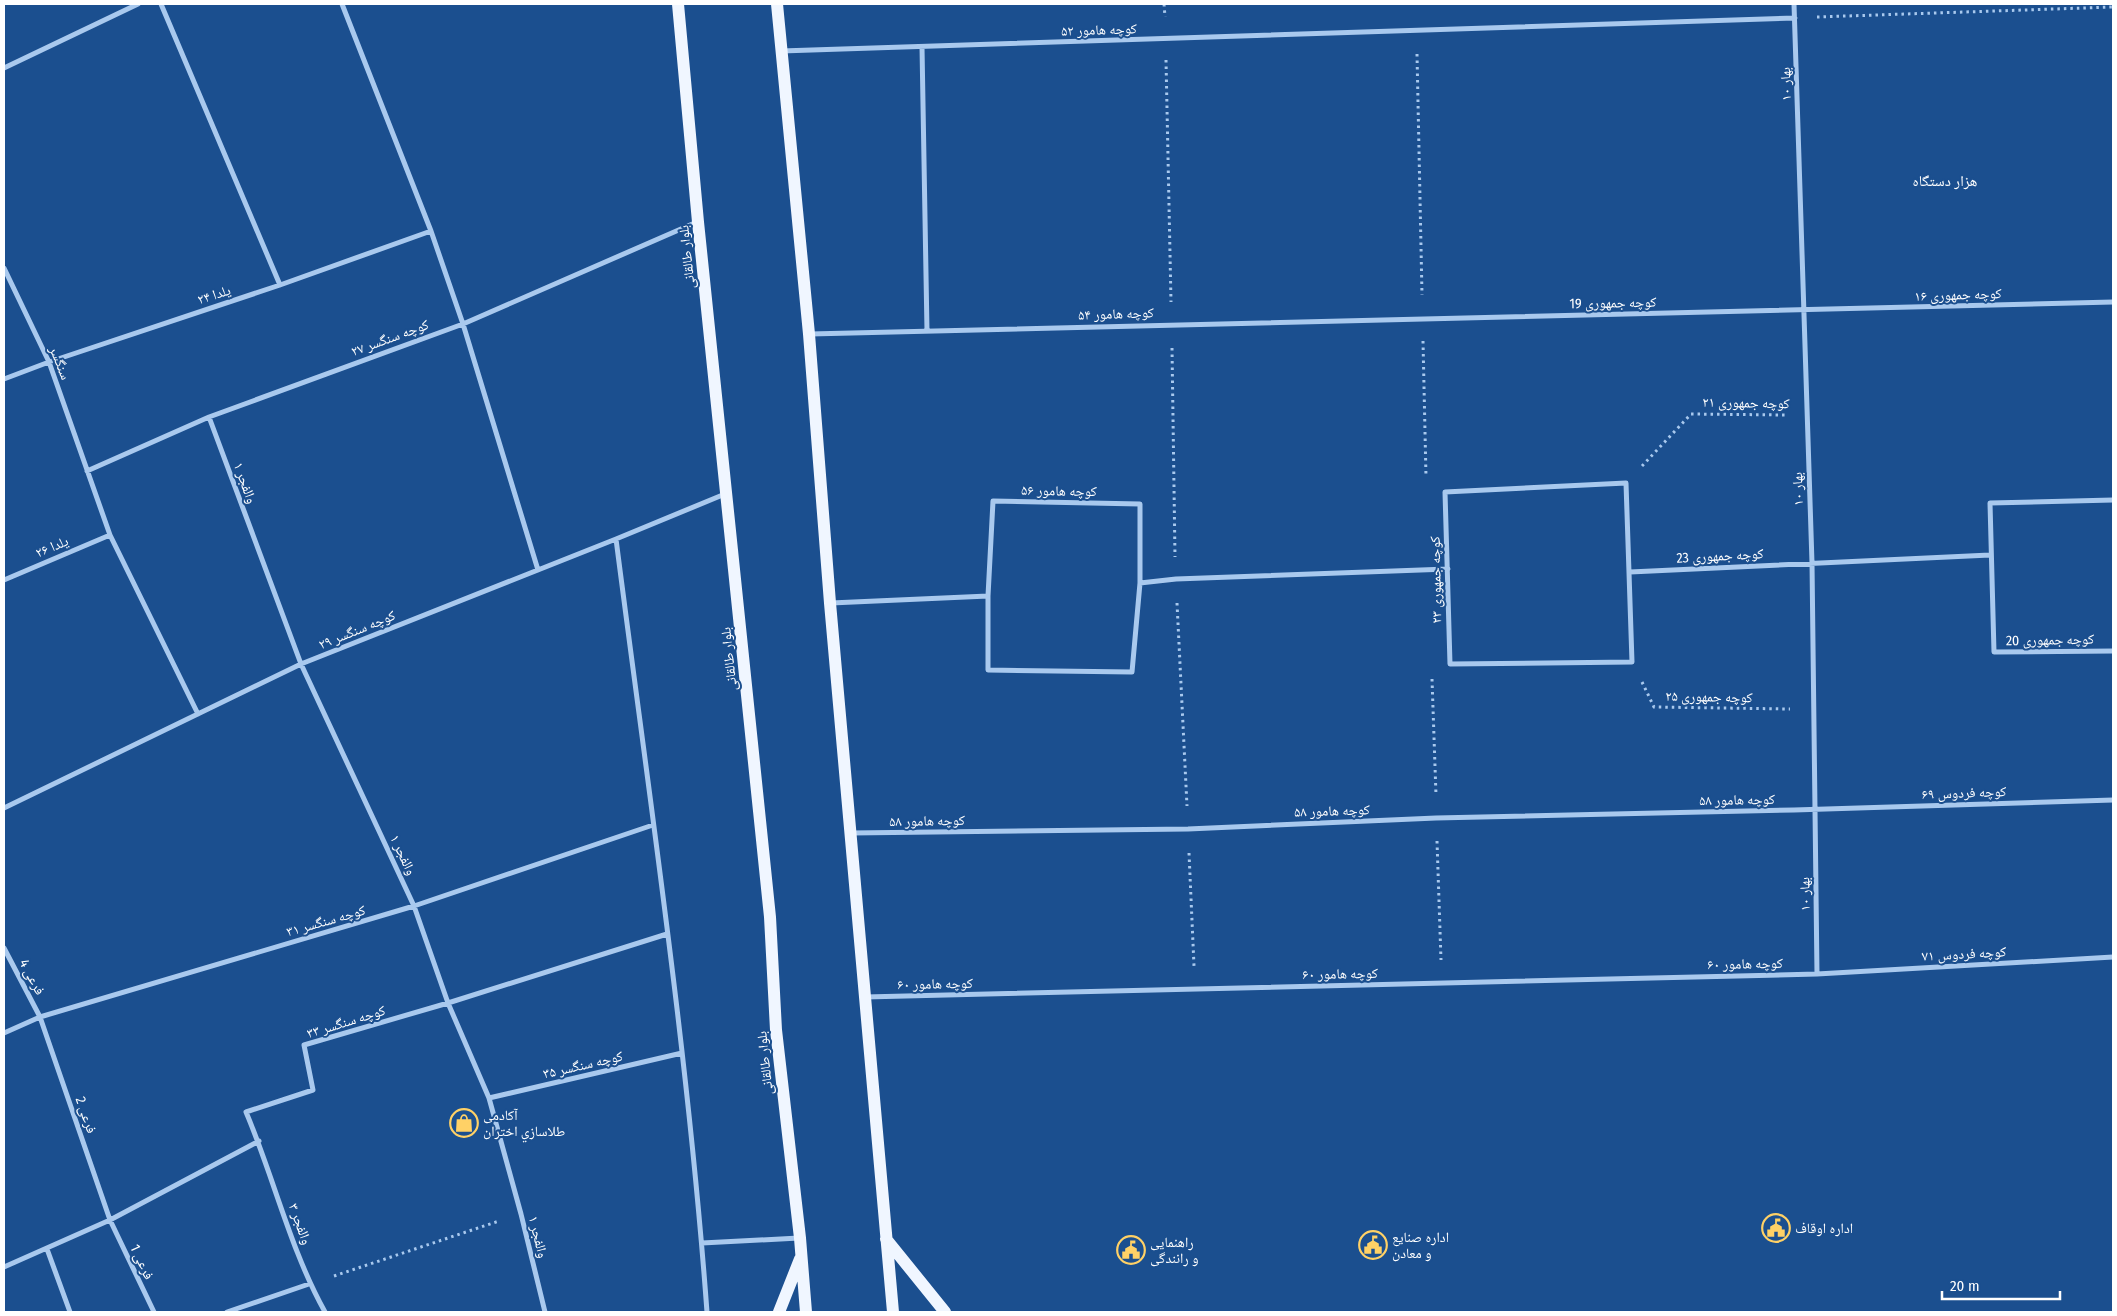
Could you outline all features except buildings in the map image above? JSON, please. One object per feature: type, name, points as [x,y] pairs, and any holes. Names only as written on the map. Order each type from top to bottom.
[{"type":"main road","name":"بلوار طالقانی","points":[[678,4],[698,222],[770,908],[776,1030],[800,1238],[806,1312]]},
{"type":"main road","points":[[776,4],[809,334],[830,603],[892,1312]]},
{"type":"main road","points":[[886,1239],[945,1312]]},
{"type":"main road","points":[[779,1312],[801,1256]]},
{"type":"street","points":[[4,68],[138,4]]},
{"type":"street","points":[[161,4],[280,285]]},
{"type":"street","points":[[342,4],[431,231],[463,324],[538,570]]},
{"type":"street","name":"بهار ۱۰","points":[[1794,4],[1812,563],[1817,974]]},
{"type":"street","name":"کوچه هامور ۵۲","points":[[781,51],[1795,18]]},
{"type":"street","points":[[922,47],[927,331]]},
{"type":"street","name":"کوچه سنگسر ۲۷","points":[[87,471],[209,417],[463,324],[698,222]]},
{"type":"street","name":"یلدا ۲۴","points":[[4,379],[49,362],[280,285],[431,231]]},
{"type":"street","name":"سنگسر","points":[[4,268],[49,362],[110,535],[198,714]]},
{"type":"street","name":"کوچه جمهوری ۱۶","points":[[1804,310],[2113,302]]},
{"type":"street","name":"کوچه جمهوری 19","points":[[1423,318],[1804,310]]},
{"type":"street","name":"کوچه هامور ۵۴","points":[[809,334],[1423,318]]},
{"type":"street","name":"والفجر ۱","points":[[209,417],[301,664],[414,906],[448,1004],[489,1098],[521,1214],[545,1312]]},
{"type":"street","points":[[1626,483],[1632,662]]},
{"type":"street","name":"کوچه جمهوری ۲۳","points":[[1626,483],[1445,492],[1450,664],[1632,662]]},
{"type":"street","name":"کوچه سنگسر ۲۹","points":[[4,808],[301,664],[727,493]]},
{"type":"street","name":"کوچه جمهوری 20","points":[[2113,500],[1990,503],[1994,652],[2113,651]]},
{"type":"street","name":"کوچه هامور ۵۶","points":[[993,502],[1140,504],[1140,583],[1132,672],[988,670],[988,596],[993,502]]},
{"type":"street","name":"یلدا ۲۶","points":[[4,580],[110,535]]},
{"type":"street","points":[[616,539],[682,1053],[702,1243],[707,1312]]},
{"type":"street","points":[[1812,563],[1990,555]]},
{"type":"street","name":"کوچه جمهوری 23","points":[[1630,572],[1812,563]]},
{"type":"street","points":[[1140,583],[1176,579],[1448,569]]},
{"type":"street","points":[[830,603],[988,596]]},
{"type":"street","name":"کوچه فردوس ۶۹","points":[[1814,809],[2113,800]]},
{"type":"street","name":"کوچه هامور ۵۸","points":[[850,833],[1188,829],[1436,818],[1814,809]]},
{"type":"street","name":"کوچه سنگسر ۳۱","points":[[4,1032],[40,1017],[414,906],[652,825]]},
{"type":"street","name":"کوچه سنگسر ۳۳","points":[[259,1141],[246,1112],[313,1090],[304,1045],[448,1004],[667,934]]},
{"type":"street","name":"فرعی 4","points":[[4,948],[40,1017]]},
{"type":"street","name":"کوچه فردوس ۷۱","points":[[1817,974],[2113,956]]},
{"type":"street","name":"کوچه هامور ۶۰","points":[[864,997],[1817,974]]},
{"type":"street","name":"فرعی 2","points":[[40,1017],[110,1220]]},
{"type":"street","name":"کوچه سنگسر ۳۵","points":[[489,1098],[682,1053]]},
{"type":"street","points":[[4,1268],[110,1220],[259,1141]]},
{"type":"street","name":"والفجر ۳","points":[[259,1141],[310,1284],[325,1312]]},
{"type":"street","name":"فرعی 1","points":[[110,1220],[154,1312]]},
{"type":"street","points":[[702,1243],[800,1238]]},
{"type":"street","points":[[47,1248],[70,1312]]},
{"type":"street","points":[[227,1312],[310,1284]]},
{"type":"path","points":[[1164,4],[1176,579],[1196,989]]},
{"type":"path","points":[[1795,18],[2113,7]]},
{"type":"path","points":[[1417,30],[1423,318]]},
{"type":"path","name":"کوچه جمهوری ۲۱","points":[[1626,483],[1691,414],[1806,416]]},
{"type":"path","name":"کوچه جمهوری ۲۵","points":[[1632,662],[1654,707],[1813,709]]},
{"type":"path","points":[[310,1284],[521,1214]]},
{"type":"place","name":"آكادمى طلاسازي اختران","points":[[464,1123]]},
{"type":"place","name":"اداره اوقاف","points":[[1776,1228]]},
{"type":"place","name":"اداره صنایع و معادن","points":[[1373,1245]]},
{"type":"place","name":"راهنمایی و رانندگی","points":[[1131,1250]]},
{"type":"district","name":"هزار دستگاه","points":[[1945,181]]}]
